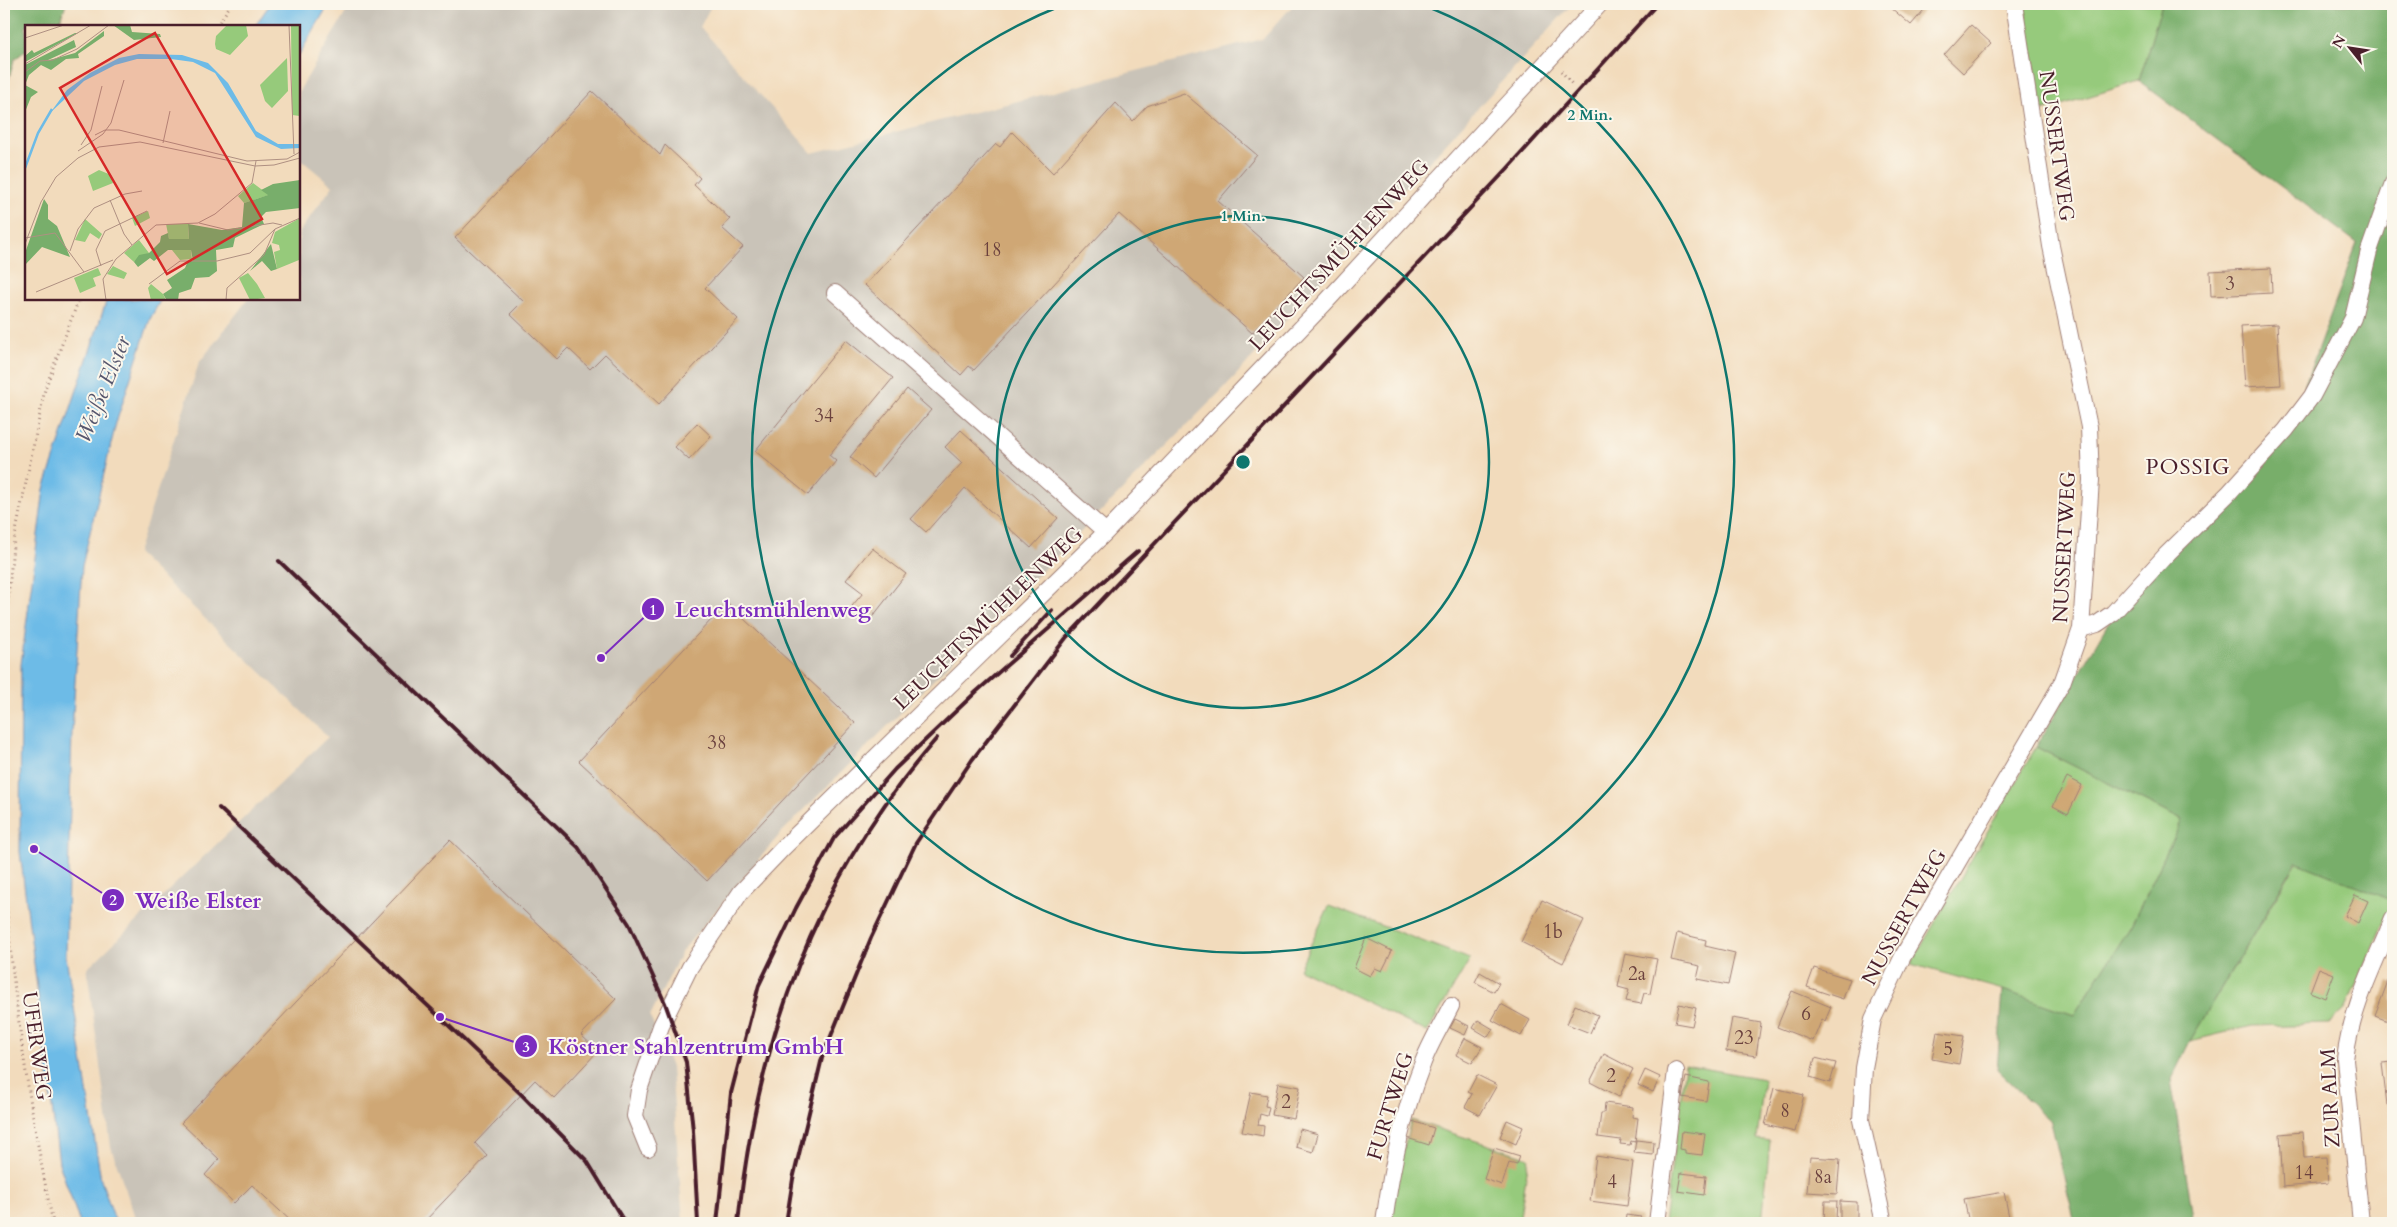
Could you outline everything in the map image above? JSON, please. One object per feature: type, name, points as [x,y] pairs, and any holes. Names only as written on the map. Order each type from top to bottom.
[{"type":"street","name":"LEUCHTSMÜHLENWEG","points":[[648,1148],[636,1116],[639,1090],[661,1026],[690,967],[740,892],[1106,532],[1325,303],[1600,4]]},
{"type":"street","name":"NUSSERTWEG","points":[[1884,1223],[1861,1120],[1864,1068],[1873,1020],[1903,956],[2062,683],[2082,629],[2091,480],[2089,427],[2050,246],[2014,4]]},
{"type":"street","points":[[2082,629],[2097,624],[2113,613],[2166,555],[2228,494],[2286,430],[2312,396],[2353,318],[2368,251],[2393,183]]},
{"type":"street","name":"LEUCHTSMÜHLENWEG","points":[[835,293],[1106,532]]},
{"type":"street","name":"ZUR ALM","points":[[2361,1223],[2345,1059],[2348,1033],[2357,1001],[2393,919]]},
{"type":"street","name":"FURTWEG","points":[[1384,1223],[1388,1188],[1404,1119],[1422,1064],[1451,1006]]},
{"type":"street","points":[[1658,1223],[1676,1071]]},
{"type":"path","points":[[218,25],[231,4]]},
{"type":"path","points":[[4,643],[13,546],[45,389],[79,300]]},
{"type":"path","name":"UFERWEG","points":[[4,872],[10,955],[25,1077],[53,1223]]},
{"type":"shaded area","points":[[351,4],[712,4],[700,27],[812,153],[1263,39],[1294,4],[1572,4],[1228,384],[781,833],[682,951],[650,1016],[671,1067],[683,1223],[137,1223],[111,1147],[87,969],[328,737],[137,553],[199,363],[247,300],[300,300],[300,231],[333,186],[300,159],[300,89]]},
{"type":"green space","points":[[5,4],[66,4],[58,25],[25,25],[25,51],[14,60],[4,97]]},
{"type":"green space","points":[[2024,4],[2162,4],[2139,81],[2042,111]]},
{"type":"green space","points":[[2162,4],[2371,4],[2393,11],[2393,901],[2296,862],[2190,1041],[2171,1080],[2194,1223],[2075,1223],[2051,1122],[1997,1070],[2003,990],[2074,1015],[2131,926],[2182,820],[2036,747],[2107,625],[2302,413],[2305,384],[2357,243],[2139,81]]},
{"type":"green space","points":[[2036,747],[2182,820],[2131,926],[2074,1015],[2003,990],[1911,964]]},
{"type":"green space","points":[[2297,862],[2393,901],[2345,1010],[2329,1024],[2252,1026],[2190,1041]]},
{"type":"green space","points":[[1329,906],[1470,959],[1427,1032],[1299,969]]},
{"type":"green space","points":[[1685,1065],[1764,1079],[1757,1139],[1770,1141],[1762,1223],[1664,1223]]},
{"type":"green space","points":[[1411,1120],[1529,1158],[1519,1223],[1391,1223],[1398,1172]]},
{"type":"water","points":[[270,4],[329,4],[300,53],[300,25],[256,25]]},
{"type":"water","points":[[107,300],[160,300],[150,319],[116,423],[82,566],[72,732],[66,956],[101,1180],[116,1223],[80,1223],[59,1163],[20,852],[21,664],[44,489]]},
{"type":"building","points":[[1893,4],[1929,4],[1911,25],[1890,7]]},
{"type":"building","points":[[1971,25],[1991,43],[1963,73],[1944,55]]},
{"type":"building","points":[[592,91],[660,155],[665,145],[700,178],[694,185],[730,219],[722,228],[743,247],[705,288],[738,319],[659,404],[605,354],[590,369],[568,348],[557,359],[510,314],[523,301],[455,238]]},
{"type":"building","points":[[1184,93],[1257,155],[1218,201],[1304,277],[1252,333],[1119,214],[974,370],[969,366],[961,375],[865,285],[996,144],[1000,147],[1012,132],[1053,173],[1116,103],[1133,121],[1147,106]]},
{"type":"building","points":[[2271,268],[2272,293],[2211,296],[2210,271]]},
{"type":"building","points":[[2277,324],[2281,385],[2245,387],[2241,326]]},
{"type":"building","points":[[846,340],[893,378],[829,455],[836,461],[808,495],[755,451]]},
{"type":"building","points":[[907,389],[931,410],[874,478],[850,457]]},
{"type":"building","points":[[697,423],[711,436],[689,460],[675,447]]},
{"type":"building","points":[[961,430],[1058,518],[1031,548],[965,488],[926,532],[911,519],[962,463],[945,447]]},
{"type":"building","points":[[872,548],[906,574],[870,620],[852,606],[863,593],[846,580]]},
{"type":"building","points":[[727,603],[855,723],[707,881],[579,761]]},
{"type":"building","points":[[2067,777],[2082,785],[2068,814],[2053,806]]},
{"type":"building","points":[[450,840],[616,999],[581,1035],[598,1051],[554,1098],[535,1080],[475,1143],[487,1156],[423,1223],[293,1223],[252,1185],[234,1203],[205,1175],[219,1159],[181,1123]]},
{"type":"building","points":[[2355,895],[2368,901],[2358,923],[2345,916]]},
{"type":"building","points":[[1542,900],[1584,920],[1563,963],[1521,942]]},
{"type":"building","points":[[1677,933],[1706,940],[1705,946],[1735,953],[1728,985],[1697,979],[1700,966],[1671,960]]},
{"type":"building","points":[[1366,938],[1392,951],[1382,971],[1375,968],[1370,976],[1354,968]]},
{"type":"building","points":[[1625,953],[1657,959],[1650,994],[1644,993],[1641,1004],[1626,1001],[1629,990],[1618,987]]},
{"type":"building","points":[[1814,968],[1850,979],[1843,999],[1807,987]]},
{"type":"building","points":[[2319,968],[2334,974],[2325,998],[2310,992]]},
{"type":"building","points":[[1480,972],[1499,983],[1494,992],[1475,982]]},
{"type":"building","points":[[2388,981],[2393,983],[2393,1023],[2375,1016]]},
{"type":"building","points":[[1792,991],[1831,1007],[1825,1021],[1822,1019],[1813,1041],[1777,1027]]},
{"type":"building","points":[[1501,1004],[1530,1020],[1521,1036],[1492,1020]]},
{"type":"building","points":[[1679,1004],[1696,1008],[1692,1026],[1675,1023]]},
{"type":"building","points":[[1575,1005],[1598,1015],[1590,1033],[1567,1024]]},
{"type":"building","points":[[1732,1018],[1761,1023],[1756,1056],[1726,1051]]},
{"type":"building","points":[[1455,1019],[1469,1026],[1465,1035],[1450,1028]]},
{"type":"building","points":[[1478,1020],[1493,1029],[1488,1037],[1473,1028]]},
{"type":"building","points":[[1937,1032],[1964,1036],[1959,1064],[1932,1059]]},
{"type":"building","points":[[1465,1038],[1482,1047],[1472,1063],[1456,1055]]},
{"type":"building","points":[[1604,1054],[1633,1069],[1619,1097],[1590,1082]]},
{"type":"building","points":[[1815,1058],[1836,1063],[1830,1083],[1810,1077]]},
{"type":"building","points":[[2393,1062],[2393,1104],[2387,1105],[2382,1063]]},
{"type":"building","points":[[1645,1070],[1660,1077],[1653,1092],[1638,1085]]},
{"type":"building","points":[[1477,1075],[1497,1085],[1480,1115],[1465,1107],[1472,1094],[1468,1092]]},
{"type":"building","points":[[1686,1077],[1709,1082],[1706,1101],[1682,1097]]},
{"type":"building","points":[[1278,1083],[1300,1087],[1294,1119],[1272,1115]]},
{"type":"building","points":[[1774,1088],[1804,1095],[1795,1132],[1765,1125]]},
{"type":"building","points":[[1251,1092],[1267,1095],[1265,1106],[1269,1107],[1267,1116],[1260,1114],[1258,1125],[1264,1126],[1263,1136],[1242,1132]]},
{"type":"building","points":[[1605,1103],[1633,1107],[1632,1117],[1638,1118],[1635,1142],[1631,1141],[1630,1145],[1620,1144],[1621,1140],[1598,1137],[1601,1113],[1604,1113]]},
{"type":"building","points":[[1507,1120],[1523,1127],[1516,1144],[1500,1137]]},
{"type":"building","points":[[1412,1121],[1434,1128],[1429,1145],[1407,1138]]},
{"type":"building","points":[[1300,1129],[1318,1134],[1313,1152],[1296,1147]]},
{"type":"building","points":[[1682,1131],[1705,1134],[1702,1155],[1685,1153],[1685,1150],[1680,1149]]},
{"type":"building","points":[[2302,1132],[2304,1158],[2326,1157],[2328,1183],[2283,1187],[2280,1134]]},
{"type":"building","points":[[1636,1140],[1654,1142],[1653,1155],[1634,1153]]},
{"type":"building","points":[[1494,1148],[1520,1156],[1517,1165],[1509,1163],[1502,1185],[1484,1179]]},
{"type":"building","points":[[1596,1156],[1633,1162],[1627,1206],[1590,1201]]},
{"type":"building","points":[[1810,1157],[1840,1159],[1837,1194],[1807,1192]]},
{"type":"building","points":[[1681,1173],[1706,1176],[1704,1195],[1678,1191]]},
{"type":"building","points":[[2004,1192],[2010,1222],[2023,1219],[2024,1223],[1969,1223],[1964,1199]]},
{"type":"building","points":[[1825,1201],[1837,1201],[1836,1220],[1824,1220]]},
{"type":"building","points":[[1840,1201],[1857,1202],[1857,1220],[1840,1219]]},
{"type":"building","points":[[1626,1215],[1641,1217],[1640,1223],[1625,1223]]},
{"type":"building","points":[[1669,1219],[1694,1222],[1694,1223],[1668,1223]]},
{"type":"railway","points":[[786,1223],[793,1179],[822,1058],[871,938],[916,843],[972,760],[1066,638],[1508,168],[1657,4]]},
{"type":"railway","points":[[717,1223],[731,1093],[759,985],[796,908],[834,838],[895,769],[976,692],[1138,551]]},
{"type":"railway","points":[[279,561],[578,847],[629,924],[665,1003],[686,1062],[693,1131],[698,1223]]},
{"type":"railway","points":[[1010,656],[1052,610]]},
{"type":"railway","points":[[738,1223],[747,1155],[760,1090],[777,1026],[799,964],[825,905],[857,847],[894,792],[937,738]]},
{"type":"railway","points":[[219,808],[521,1094],[587,1161],[625,1223]]},
{"type":"place","name":"Leuchtsmühlenweg","points":[[601,658]]},
{"type":"place","name":"Weiße Elster","points":[[34,849]]},
{"type":"place","name":"Köstner Stahlzentrum GmbH","points":[[440,1017]]},
{"type":"district","name":"POSSIG","points":[[2188,466]]}]
